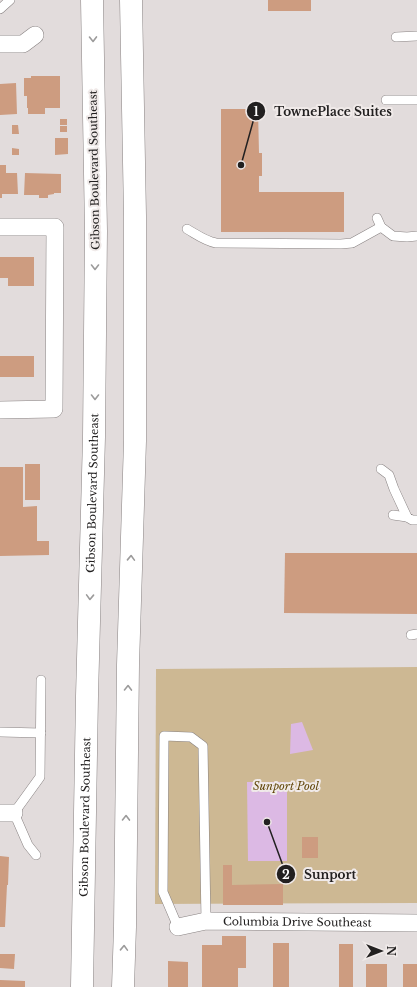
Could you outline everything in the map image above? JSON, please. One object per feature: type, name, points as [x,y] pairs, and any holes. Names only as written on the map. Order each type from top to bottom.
[{"type":"main road","name":"Gibson Boulevard Southeast","points":[[82,987],[94,437],[96,231],[92,0]]},
{"type":"main road","points":[[123,987],[128,665],[135,441],[135,216],[131,0]]},
{"type":"street","points":[[0,44],[23,44],[35,35]]},
{"type":"street","points":[[0,227],[55,227],[54,409],[0,410]]},
{"type":"street","name":"Columbia Drive Southeast","points":[[178,927],[206,921],[417,923]]},
{"type":"lane","points":[[0,9],[10,0]]},
{"type":"lane","points":[[396,37],[417,36]]},
{"type":"lane","points":[[386,100],[417,100]]},
{"type":"lane","points":[[377,218],[381,227],[393,236],[417,236]]},
{"type":"lane","points":[[187,229],[209,241],[216,243],[340,244],[352,243],[381,227]]},
{"type":"lane","points":[[381,469],[389,474],[407,517]]},
{"type":"lane","points":[[393,515],[417,520]]},
{"type":"lane","points":[[36,855],[7,813],[40,777],[41,680]]},
{"type":"lane","points":[[0,732],[41,733]]},
{"type":"lane","points":[[178,927],[163,892],[164,736],[191,737],[203,746],[206,921]]},
{"type":"green space","name":"Sunport Pool","points":[[417,667],[417,903],[155,904],[156,669]]},
{"type":"shaded area","points":[[302,722],[313,750],[290,754],[291,724]]},
{"type":"shaded area","points":[[247,782],[287,782],[287,861],[248,861]]},
{"type":"building","points":[[268,0],[311,0],[311,11],[268,11]]},
{"type":"building","points":[[31,76],[60,76],[60,108],[45,108],[45,114],[28,114],[27,96],[24,96],[24,78],[31,78]]},
{"type":"building","points":[[16,83],[17,114],[0,115],[0,84]]},
{"type":"building","points":[[221,109],[258,109],[259,153],[262,153],[262,176],[259,176],[259,192],[344,192],[344,232],[221,232]]},
{"type":"building","points":[[60,119],[67,119],[67,125],[60,125]]},
{"type":"building","points":[[12,125],[18,125],[19,134],[12,134]]},
{"type":"building","points":[[60,126],[67,126],[67,132],[60,132]]},
{"type":"building","points":[[55,138],[68,138],[68,154],[55,155]]},
{"type":"building","points":[[12,148],[19,149],[19,155],[12,155]]},
{"type":"building","points":[[0,165],[6,165],[6,173],[17,173],[18,194],[2,194],[2,198],[0,198]]},
{"type":"building","points":[[25,173],[61,174],[61,193],[48,195],[48,198],[39,198],[39,195],[24,195]]},
{"type":"building","points":[[0,257],[34,257],[34,286],[8,286],[8,278],[0,278]]},
{"type":"building","points":[[0,356],[34,356],[34,377],[0,377]]},
{"type":"building","points":[[25,464],[40,464],[40,500],[25,500]]},
{"type":"building","points":[[0,467],[23,467],[23,507],[37,506],[37,541],[49,541],[49,555],[0,556]]},
{"type":"building","points":[[285,553],[417,553],[417,614],[284,613]]},
{"type":"building","points":[[302,837],[318,837],[318,858],[302,858]]},
{"type":"building","points":[[0,856],[9,857],[5,927],[0,927]]},
{"type":"building","points":[[223,865],[232,865],[232,885],[283,884],[283,905],[223,905]]},
{"type":"building","points":[[222,936],[246,936],[246,968],[238,968],[238,987],[202,987],[202,945],[222,945]]},
{"type":"building","points":[[273,943],[289,943],[289,987],[273,987]]},
{"type":"building","points":[[339,944],[353,944],[353,987],[339,987]]},
{"type":"building","points":[[0,954],[15,954],[14,969],[0,968]]},
{"type":"building","points":[[168,961],[188,962],[188,987],[168,987]]},
{"type":"building","points":[[366,964],[387,964],[387,987],[366,987]]},
{"type":"building","points":[[403,964],[417,964],[417,987],[403,987]]},
{"type":"building","points":[[0,980],[25,981],[25,987],[0,987]]},
{"type":"place","name":"TownePlace Suites","points":[[241,165]]},
{"type":"place","name":"Sunport","points":[[267,822]]}]
